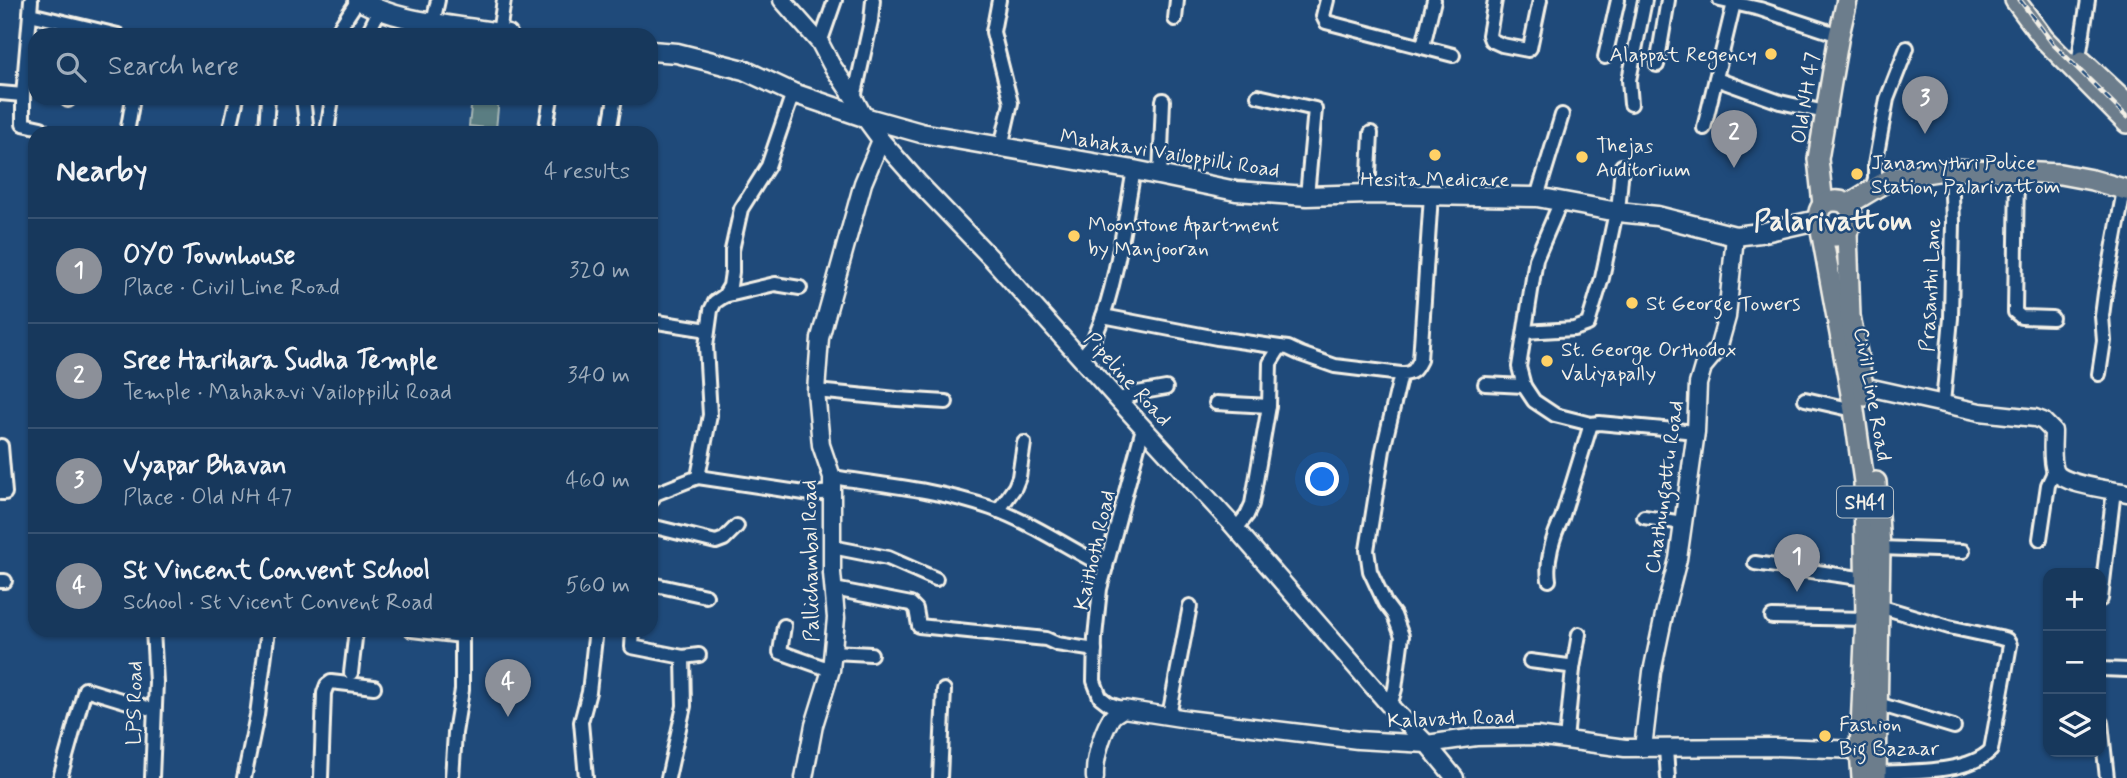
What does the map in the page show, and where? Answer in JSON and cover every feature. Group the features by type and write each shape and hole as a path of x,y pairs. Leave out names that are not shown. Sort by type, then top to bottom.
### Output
{"main road":[{"path":"358,0 379,11 409,20 465,28"},
{"name":"Old NH 47","path":"1820,218 1818,159 1847,0"},
{"path":"2015,0 2044,39 2127,123"},
{"path":"2029,0 2079,58 2126,101"},
{"name":"Mahakavi Vailoppilli Road","path":"658,52 677,53 734,67 769,80 793,93 921,133 1134,170 1236,191 1307,196 1368,194 1537,197 1617,212 1657,216 1735,236 1760,233 1820,218"},
{"path":"1847,205 1892,178 1951,169 2060,174 2125,190"},
{"path":"1831,201 1840,201 1852,212 1853,221 1847,232 1839,236 1829,236 1820,218 1831,201"},
{"name":"Civil Line Road","path":"1820,218 1864,482 1866,579 1872,612"},
{"name":"Civil Line Road","path":"1847,232 1850,316 1877,487 1880,548 1860,750 1871,776"},
{"name":"Civil Line Road","path":"1871,655 1878,704 1871,776"}],"street":[{"path":"29,28 31,0"},
{"path":"340,28 358,0"},
{"path":"433,23 438,0"},
{"path":"504,0 504,28"},
{"name":"Pipeline Road","path":"782,0 820,43 864,117 881,140 1236,528 1455,778"},
{"path":"820,43 835,0"},
{"path":"854,97 873,0"},
{"path":"999,0 993,32 1011,103 1001,147"},
{"path":"1175,19 1177,0"},
{"path":"1327,0 1323,16 1326,22 1453,55"},
{"path":"1423,46 1434,0"},
{"path":"1496,0 1489,35 1491,40 1528,50 1541,0"},
{"path":"1605,57 1618,0"},
{"path":"1632,104 1629,80 1645,0"},
{"path":"1657,65 1668,0"},
{"path":"1720,0 1760,9 1839,35"},
{"path":"2079,58 2088,0"},
{"path":"1704,128 1734,3"},
{"path":"370,28 379,11"},
{"path":"30,14 74,28"},
{"path":"28,37 23,124 32,126"},
{"path":"1871,191 1887,99 1907,48"},
{"path":"1716,79 1780,102 1825,112"},
{"path":"0,93 23,95"},
{"path":"724,296 730,286 732,250 741,209 768,166 793,93"},
{"path":"1258,96 1315,109 1307,196"},
{"path":"1160,176 1163,100"},
{"path":"128,126 132,105"},
{"path":"231,126 235,105"},
{"path":"266,126 268,105"},
{"path":"304,105 306,126"},
{"path":"328,126 331,105"},
{"path":"546,126 550,105"},
{"path":"609,126 614,105"},
{"path":"1537,197 1562,115"},
{"path":"1368,194 1371,133"},
{"name":"Pallichambal Road","path":"804,778 814,725 831,670 836,618 832,485 821,445 817,391 821,338 863,183 881,140"},
{"path":"1525,331 1574,329 1588,324 1617,212 1622,166"},
{"name":"Prasanthi Lane","path":"1943,403 1951,318 1951,169"},
{"path":"1080,359 1087,351 1103,316 1114,275 1134,170"},
{"path":"2017,171 2015,312 2021,317 2052,318"},
{"path":"2099,374 2104,341 2102,316 2105,293 2125,190"},
{"path":"1103,316 1217,338 1288,348 1335,366 1409,374 1415,370 1420,360 1432,195"},
{"path":"1561,201 1535,260 1519,367 1524,386 1534,401 1555,415 1591,424 1599,422 1696,432"},
{"name":"Chathungattu Road","path":"1643,748 1652,672 1678,559 1696,432 1699,384 1703,367 1718,349 1727,317 1735,236"},
{"path":"698,477 710,415 705,346 711,310 715,302 724,296 775,284 800,288"},
{"path":"658,322 708,330"},
{"path":"1236,528 1252,504 1269,406 1270,363 1280,347"},
{"path":"1390,706 1402,636 1370,571 1367,550 1378,476 1401,374"},
{"path":"1485,384 1524,386"},
{"path":"1863,386 1980,412 2043,421 2053,431 2057,475 2066,480 2120,491 2106,571"},
{"path":"1118,400 1137,393 1166,388"},
{"path":"817,391 946,402"},
{"path":"1805,400 1854,410"},
{"path":"1216,403 1269,406"},
{"path":"1549,580 1550,556 1557,529 1591,424"},
{"name":"Kaithoth Road","path":"1123,709 1109,705 1100,697 1094,681 1095,650 1100,589 1143,428"},
{"path":"998,511 1019,477 1024,443"},
{"path":"0,493 5,493 1,446"},
{"path":"2040,539 2048,485 2055,470"},
{"path":"658,493 698,477 811,494 832,485 928,491 1020,520 1106,567"},
{"path":"1644,517 1683,523"},
{"path":"658,528 716,542 724,540 737,526"},
{"path":"832,547 888,558 936,579"},
{"path":"1880,548 1963,551"},
{"path":"1755,563 1866,579"},
{"path":"658,586 706,596"},
{"path":"834,589 911,604 916,609 919,626 1045,639 1057,644 1095,650"},
{"path":"1169,716 1190,606"},
{"path":"1772,617 1872,612 2007,640 2010,645 1991,750 1983,758 1960,767 1871,776"},
{"path":"784,626 780,652 831,670"},
{"path":"1566,740 1579,634"},
{"name":"LPS Road","path":"152,778 156,682 153,637"},
{"path":"244,778 257,715 267,637"},
{"path":"351,673 355,637"},
{"path":"452,778 455,733 462,690 462,637"},
{"path":"633,637 632,648 683,657 699,655"},
{"path":"586,778 580,722 589,692 595,638"},
{"path":"833,652 871,654"},
{"path":"668,778 684,706 683,657"},
{"path":"1530,661 1573,669"},
{"path":"2106,669 2127,670"},
{"path":"321,778 327,685 331,682 374,687"},
{"path":"60,778 85,689 154,710"},
{"path":"940,778 944,690"},
{"path":"1878,704 1954,727"},
{"path":"1095,778 1102,740 1111,718 1123,709"},
{"name":"Kalavath Road","path":"1123,709 1358,740 1427,744 1476,737 1537,736 1625,748 1774,747 1860,750"},
{"path":"1666,749 1668,778"},
{"path":"2105,757 2107,778"}],"green space":[{"path":"471,105 498,105 496,126 469,126"}],"railway":[{"path":"2020,0 2053,44 2127,117"}],"place":[{"name":"Alappat Regency","path":"1771,54"},
{"name":"Vyapar Bhavan","path":"1925,134"},
{"name":"Hesita Medicare","path":"1435,155"},
{"name":"Thejas Auditorium","path":"1582,157"},
{"name":"Sree Harihara Sudha Temple","path":"1734,168"},
{"name":"Janamythri Police Station, Palarivattom","path":"1857,174"},
{"name":"Moonstone Apartment by Manjooran","path":"1074,236"},
{"name":"St George Towers","path":"1632,303"},
{"name":"St. George Orthodox Valiyapally","path":"1547,361"},
{"name":"OYO Townhouse","path":"1797,592"},
{"name":"St Vincent Convent School","path":"508,717"},
{"name":"Fashion Big Bazaar","path":"1825,736"}],"district":[{"name":"Palarivattom","path":"1833,220"}]}
